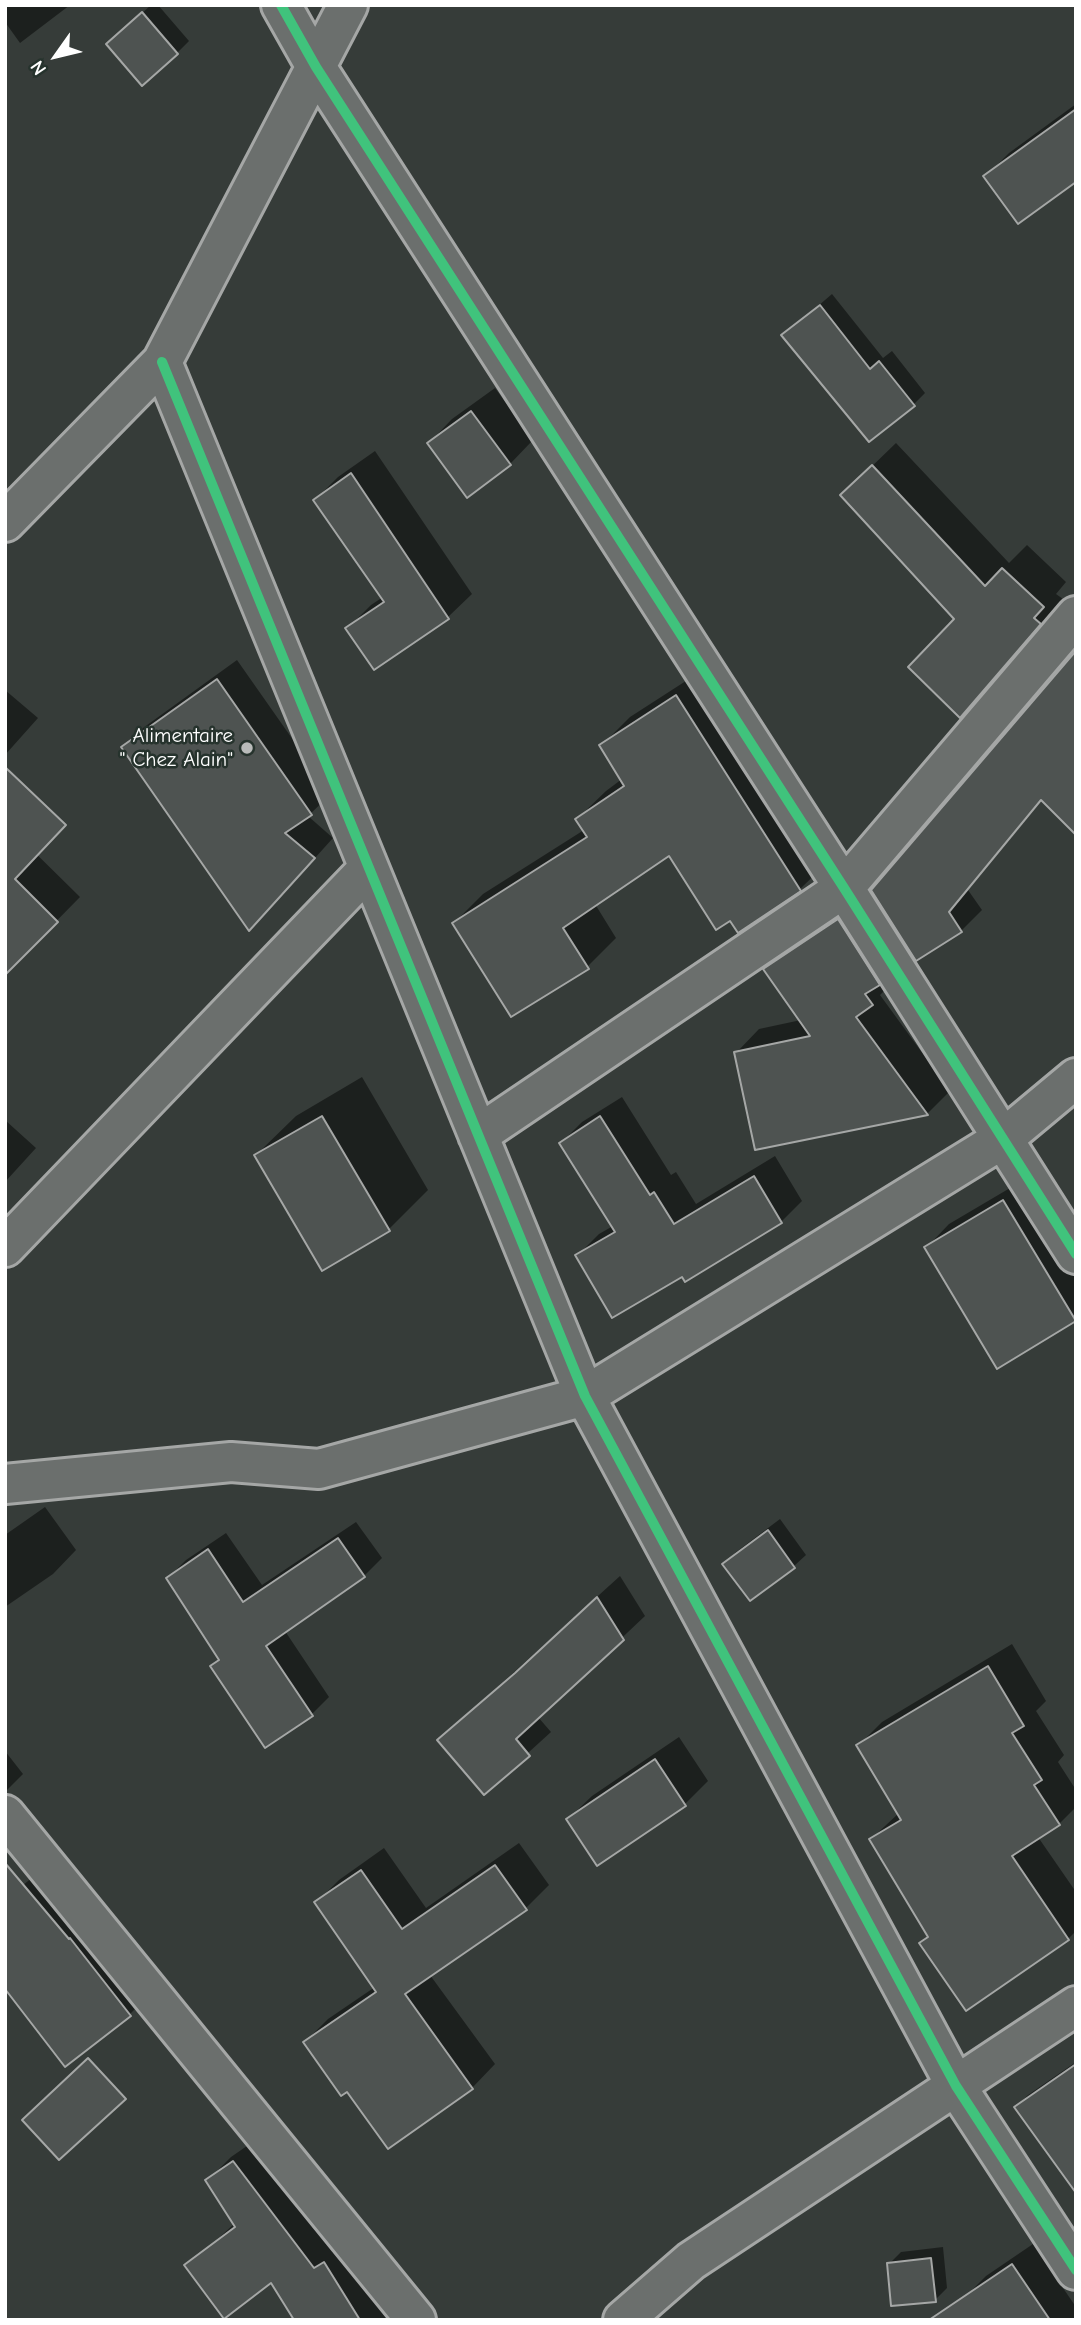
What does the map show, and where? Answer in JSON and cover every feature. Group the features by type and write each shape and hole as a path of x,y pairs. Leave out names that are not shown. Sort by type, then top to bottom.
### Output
{"street":[{"path":"281,5 316,67 1076,1254"},
{"path":"5,522 162,362 348,5"},
{"path":"162,362 585,1396 956,2086 1076,2270"},
{"path":"478,1135 844,888 1076,616"},
{"path":"5,1247 369,868"},
{"path":"5,1483 231,1462 319,1469 585,1396 1004,1138 1076,1078"},
{"path":"11,1834 416,2320"},
{"path":"623,2320 691,2261 1076,2006"}],"building":[{"path":"142,12 178,54 142,86 106,44"},
{"path":"1076,109 1076,182 1018,224 983,176"},
{"path":"820,305 870,369 879,361 915,406 869,442 781,335"},
{"path":"471,411 511,465 467,498 427,443"},
{"path":"872,465 985,586 1002,568 1044,607 1034,618 1041,624 960,718 908,667 954,619 840,495"},
{"path":"351,473 449,619 374,670 345,628 384,602 313,500"},
{"path":"1074,653 1076,835 1041,800 949,912 962,932 916,961 871,890"},
{"path":"217,679 312,815 285,833 315,858 249,931 121,747"},
{"path":"676,695 801,891 738,933 730,921 716,930 669,856 563,928 589,969 511,1017 452,923 587,837 575,819 624,786 599,745"},
{"path":"5,767 66,825 15,879 58,922 5,975"},
{"path":"838,919 880,985 865,994 873,1005 856,1017 928,1115 755,1150 734,1052 810,1036 763,969"},
{"path":"322,1116 390,1231 322,1271 254,1155"},
{"path":"600,1116 650,1195 654,1192 674,1224 754,1176 782,1223 685,1282 682,1277 612,1318 575,1255 615,1232 559,1143"},
{"path":"1003,1200 1076,1321 997,1369 924,1247"},
{"path":"768,1530 795,1568 750,1601 722,1564"},
{"path":"338,1538 365,1577 266,1646 313,1716 265,1748 210,1666 219,1660 166,1578 208,1549 243,1602"},
{"path":"597,1597 624,1640 516,1739 530,1756 484,1795 437,1740"},
{"path":"988,1666 1024,1726 1012,1733 1042,1780 1034,1785 1060,1825 1012,1856 1069,1940 966,2011 919,1943 928,1937 869,1839 901,1820 856,1745"},
{"path":"655,1759 686,1806 597,1866 566,1819"},
{"path":"5,1863 70,1938 131,2016 65,2067 5,1989"},
{"path":"495,1865 527,1910 405,1994 473,2089 388,2149 347,2092 341,2096 303,2042 376,1992 314,1902 361,1870 402,1929"},
{"path":"88,2058 126,2099 59,2160 22,2120"},
{"path":"1076,2064 1076,2193 1014,2107"},
{"path":"233,2161 314,2268 324,2262 360,2320 294,2320 271,2283 224,2319 184,2265 235,2227 205,2180"},
{"path":"931,2258 936,2302 891,2306 887,2263"},
{"path":"1012,2264 1050,2320 929,2320"}],"cycle path":[{"path":"281,5 316,67 1076,1254"},
{"path":"162,362 585,1396 956,2086 1076,2270"}],"place":[{"name":"Alimentaire \" Chez Alain\"","path":"247,748"}]}
